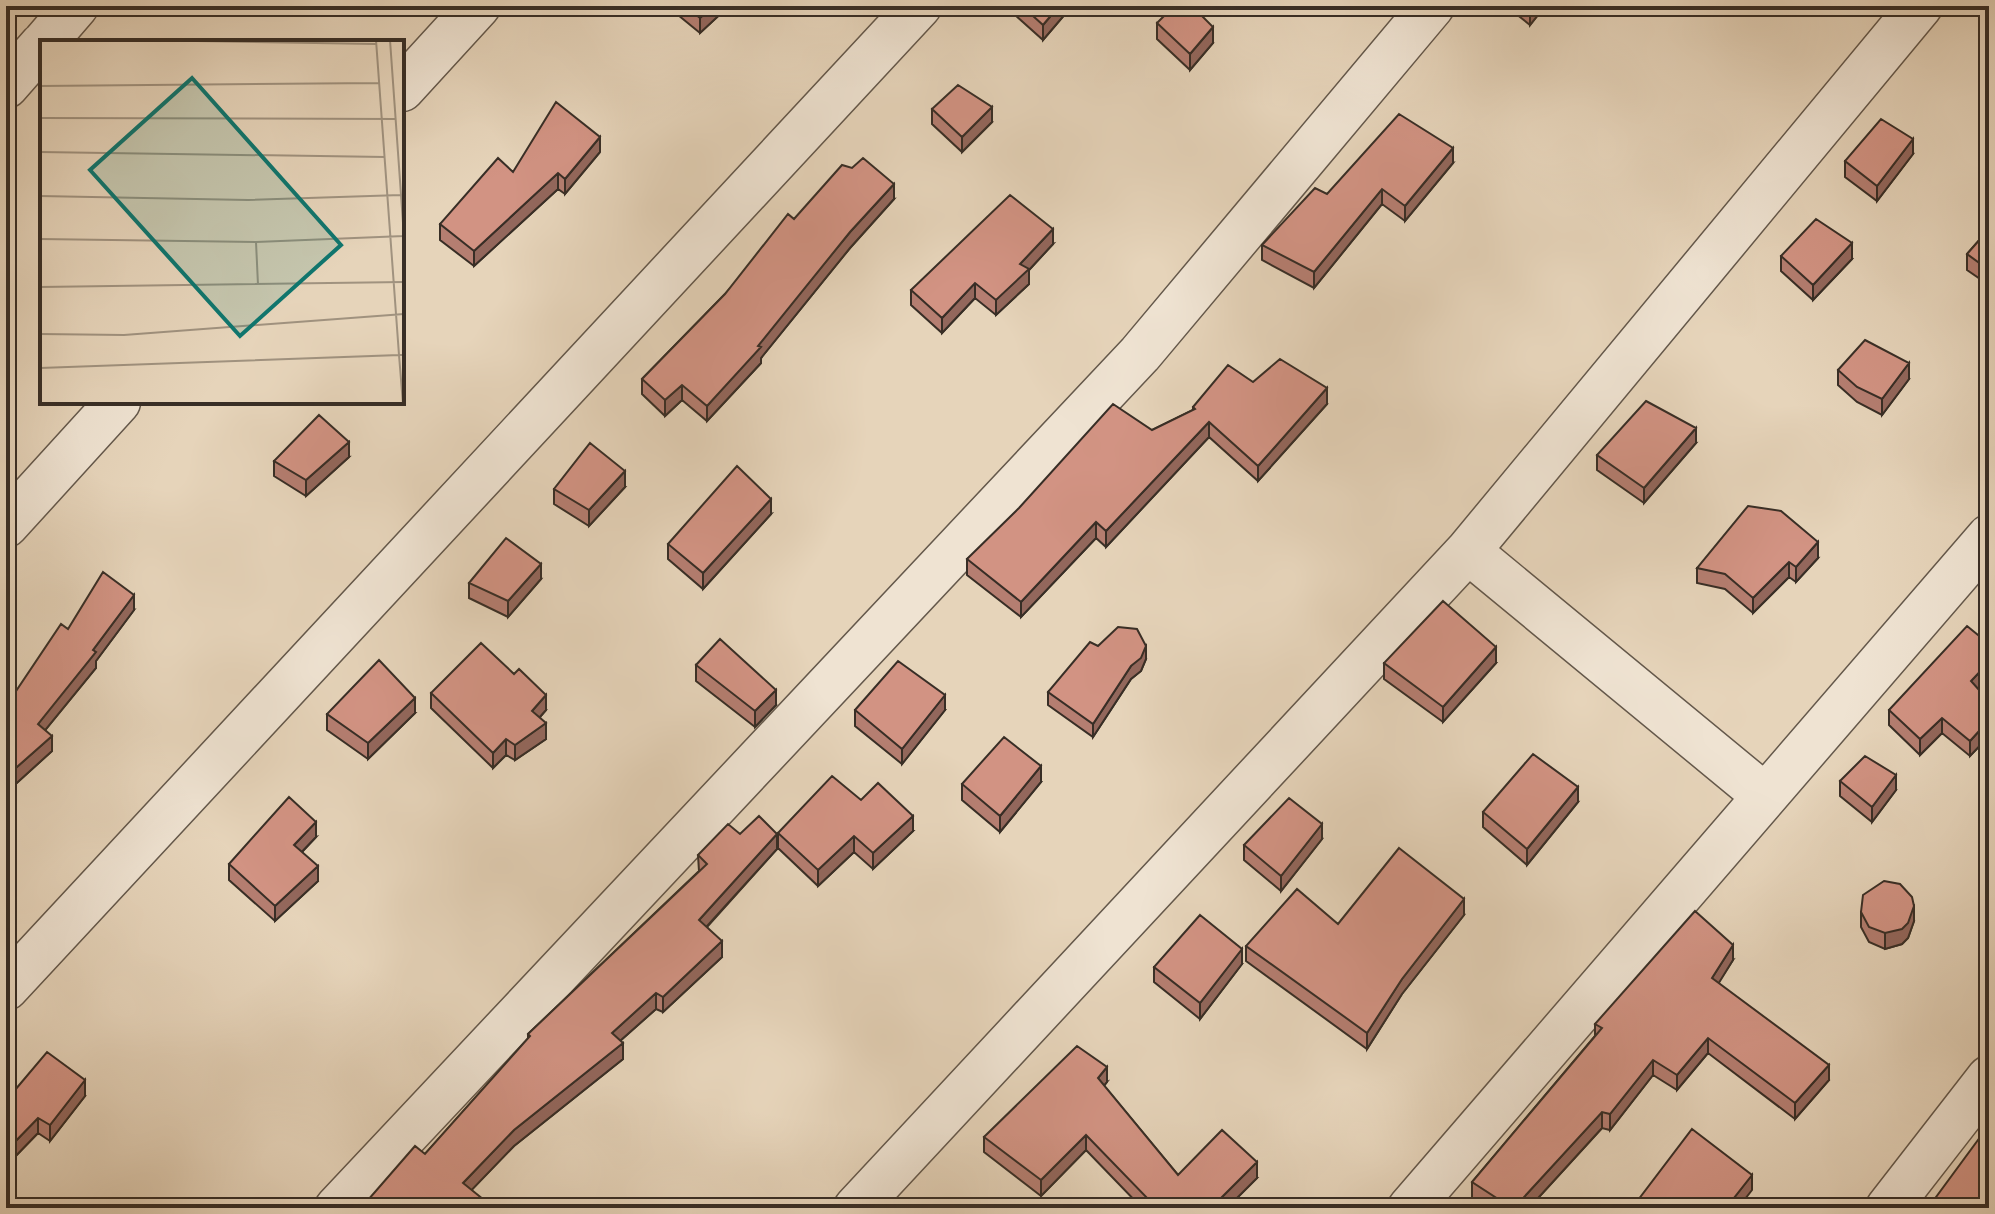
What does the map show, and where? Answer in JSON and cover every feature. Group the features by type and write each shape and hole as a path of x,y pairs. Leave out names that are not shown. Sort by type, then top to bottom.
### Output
{"street":[{"path":"46,40 76,6"},
{"path":"404,87 478,6"},
{"path":"6,988 919,6"},
{"path":"337,1208 1140,354 1432,6"},
{"path":"856,1208 1468,551 1920,6"},
{"path":"6,86 40,47"},
{"path":"6,525 116,404"},
{"path":"1410,1208 1989,537"},
{"path":"1468,551 1765,796"},
{"path":"1888,1208 1989,1078"}],"building":[{"path":"685,6 713,6 700,18"},
{"path":"1022,6 1059,6 1043,25"},
{"path":"1174,6 1192,6 1213,27 1190,54 1157,23"},
{"path":"958,85 992,107 962,137 932,109"},
{"path":"556,102 600,137 565,179 558,173 474,251 440,224 498,158 513,172"},
{"path":"1399,114 1453,148 1405,206 1382,189 1314,272 1262,245 1315,188 1327,194"},
{"path":"1881,119 1913,139 1877,186 1845,161"},
{"path":"863,158 894,184 850,232 758,346 761,347 707,406 682,385 665,400 642,379 725,294 788,214 794,219 842,165 852,168"},
{"path":"1010,195 1053,229 1020,264 1029,269 996,300 975,283 942,318 911,290"},
{"path":"1816,219 1852,243 1813,285 1781,256"},
{"path":"1989,229 1989,270 1967,254"},
{"path":"1865,340 1909,363 1882,399 1857,387 1838,370"},
{"path":"1280,359 1327,388 1258,466 1209,422 1106,531 1096,522 1021,602 967,559 1019,508 1113,404 1152,430 1195,409 1193,407 1228,365 1253,382"},
{"path":"1646,401 1696,428 1644,488 1597,455"},
{"path":"319,415 349,442 306,480 274,461"},
{"path":"590,443 625,471 589,510 554,489"},
{"path":"737,466 771,499 703,573 668,544"},
{"path":"1748,506 1781,511 1818,542 1796,567 1789,562 1753,598 1725,574 1697,568"},
{"path":"506,538 541,564 508,601 469,583"},
{"path":"103,572 134,595 93,650 96,652 38,724 52,736 9,774 6,771 6,697 10,700 61,624 68,629"},
{"path":"1443,601 1496,647 1443,707 1384,663"},
{"path":"1967,626 1989,644 1989,662 1971,681 1989,701 1989,720 1970,741 1942,718 1920,739 1889,710"},
{"path":"1118,627 1137,629 1146,646 1141,658 1131,666 1093,724 1048,692 1090,642 1098,646"},
{"path":"720,639 776,690 755,711 696,665"},
{"path":"481,643 514,674 519,669 546,695 532,711 546,723 515,745 506,739 493,753 431,693"},
{"path":"379,660 415,698 368,743 327,714"},
{"path":"898,661 945,695 902,749 855,710"},
{"path":"1004,737 1041,766 1000,816 962,784"},
{"path":"1533,754 1578,787 1527,849 1483,812"},
{"path":"1865,756 1896,775 1872,807 1840,781"},
{"path":"832,776 861,800 878,783 913,816 873,853 854,836 818,870 778,833"},
{"path":"289,797 316,822 294,845 318,866 275,906 229,864"},
{"path":"1289,798 1322,824 1281,876 1244,845"},
{"path":"759,816 777,834 699,920 722,941 663,997 656,993 612,1033 623,1043 514,1130 463,1183 489,1204 486,1208 361,1208 415,1146 425,1154 530,1036 528,1034 707,864 698,855 728,824 740,834"},
{"path":"1399,848 1464,899 1402,979 1367,1033 1246,946 1297,889 1338,924"},
{"path":"1884,881 1900,884 1912,897 1914,906 1908,923 1902,929 1885,933 1869,927 1861,912 1863,895"},
{"path":"1695,911 1733,945 1712,978 1829,1065 1795,1103 1708,1038 1677,1075 1653,1060 1610,1114 1602,1112 1514,1208 1472,1182 1602,1028 1595,1024"},
{"path":"1200,915 1242,949 1200,1003 1154,967"},
{"path":"1077,1046 1107,1067 1098,1078 1178,1175 1222,1130 1257,1162 1216,1203 1222,1208 1150,1208 1153,1204 1086,1135 1041,1180 984,1137"},
{"path":"47,1052 85,1080 50,1125 38,1118 6,1151 6,1083 15,1090"},
{"path":"1989,1125 1989,1208 1928,1208"},
{"path":"1692,1129 1752,1175 1726,1208 1632,1208"}]}
